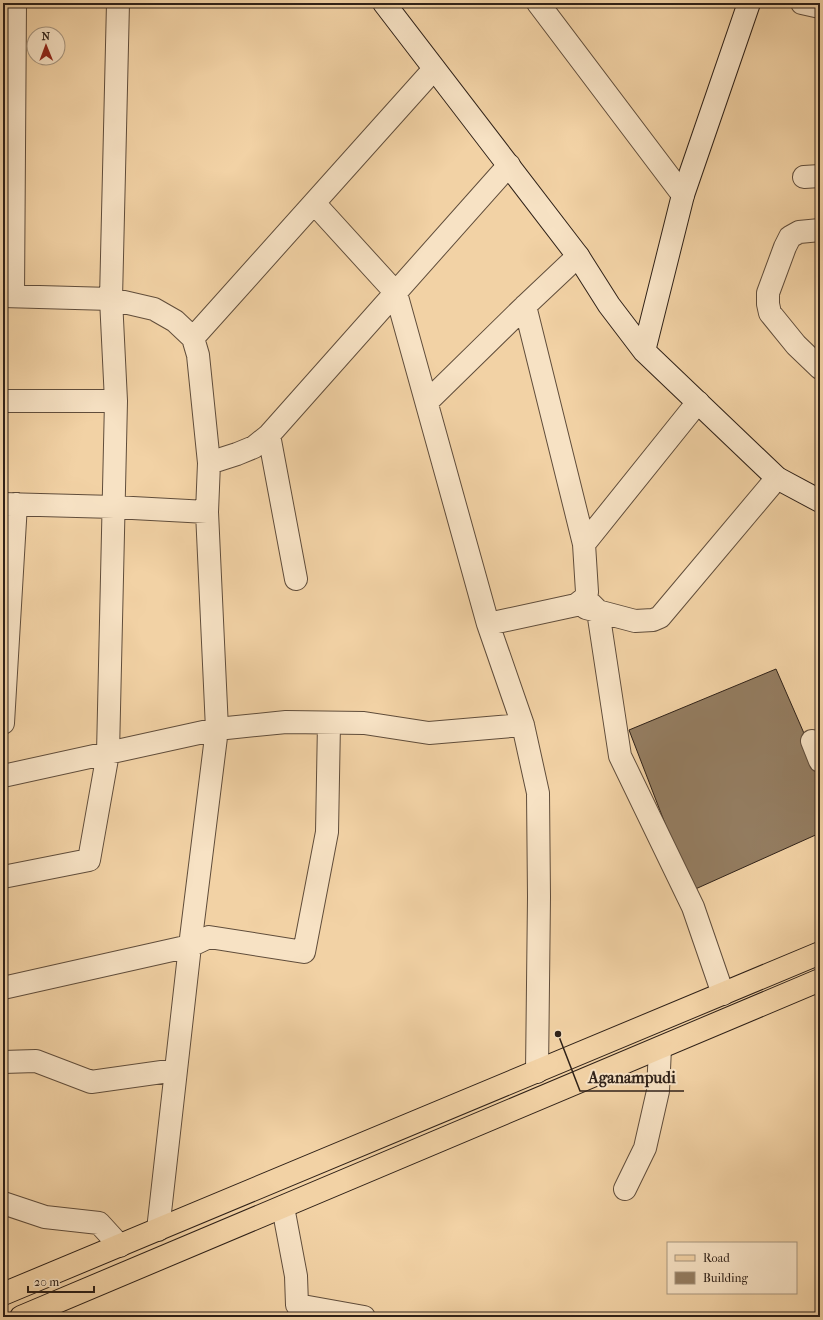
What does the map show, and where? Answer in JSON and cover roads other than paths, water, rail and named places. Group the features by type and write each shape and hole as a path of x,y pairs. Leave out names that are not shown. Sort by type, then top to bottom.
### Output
{"main road":[{"path":"3,1294 820,953"},
{"path":"22,1317 820,980"},
{"path":"440,1112 450,1136"}],"street":[{"path":"15,3 8,180 8,296 111,299 154,309 176,322 193,338 198,355 209,463 207,512 217,729 190,946 158,1230"},
{"path":"3,877 89,860 108,753 116,401 111,299 118,3"},
{"path":"384,3 509,164 578,256 609,305 644,352 777,478 820,501"},
{"path":"538,3 683,195"},
{"path":"644,352 683,195 749,3"},
{"path":"802,3 820,7"},
{"path":"193,338 434,69"},
{"path":"209,463 248,449 269,435 509,164"},
{"path":"314,203 396,293 488,624 523,725 538,793 539,897 537,1072"},
{"path":"820,230 799,232 790,237 768,293 770,313 796,345 820,368"},
{"path":"427,402 578,256"},
{"path":"525,306 584,544 587,584 586,604 620,756 693,907 723,994"},
{"path":"3,401 116,401"},
{"path":"584,544 698,402"},
{"path":"269,435 296,579"},
{"path":"488,624 586,604 635,621 653,620 660,617 777,478"},
{"path":"3,723 9,504 114,507 207,512"},
{"path":"3,776 217,729 286,722 364,723 428,733 523,725"},
{"path":"3,988 190,946 209,937 304,952 327,832 329,723"},
{"path":"625,1189 645,1148 658,1091 660,1048"},
{"path":"3,1062 36,1061 91,1082 176,1070"},
{"path":"3,1203 45,1217 99,1223 120,1246"},
{"path":"283,1207 296,1276 297,1305 364,1317"}],"place":[{"name":"Aganampudi","path":"558,1034"}]}
